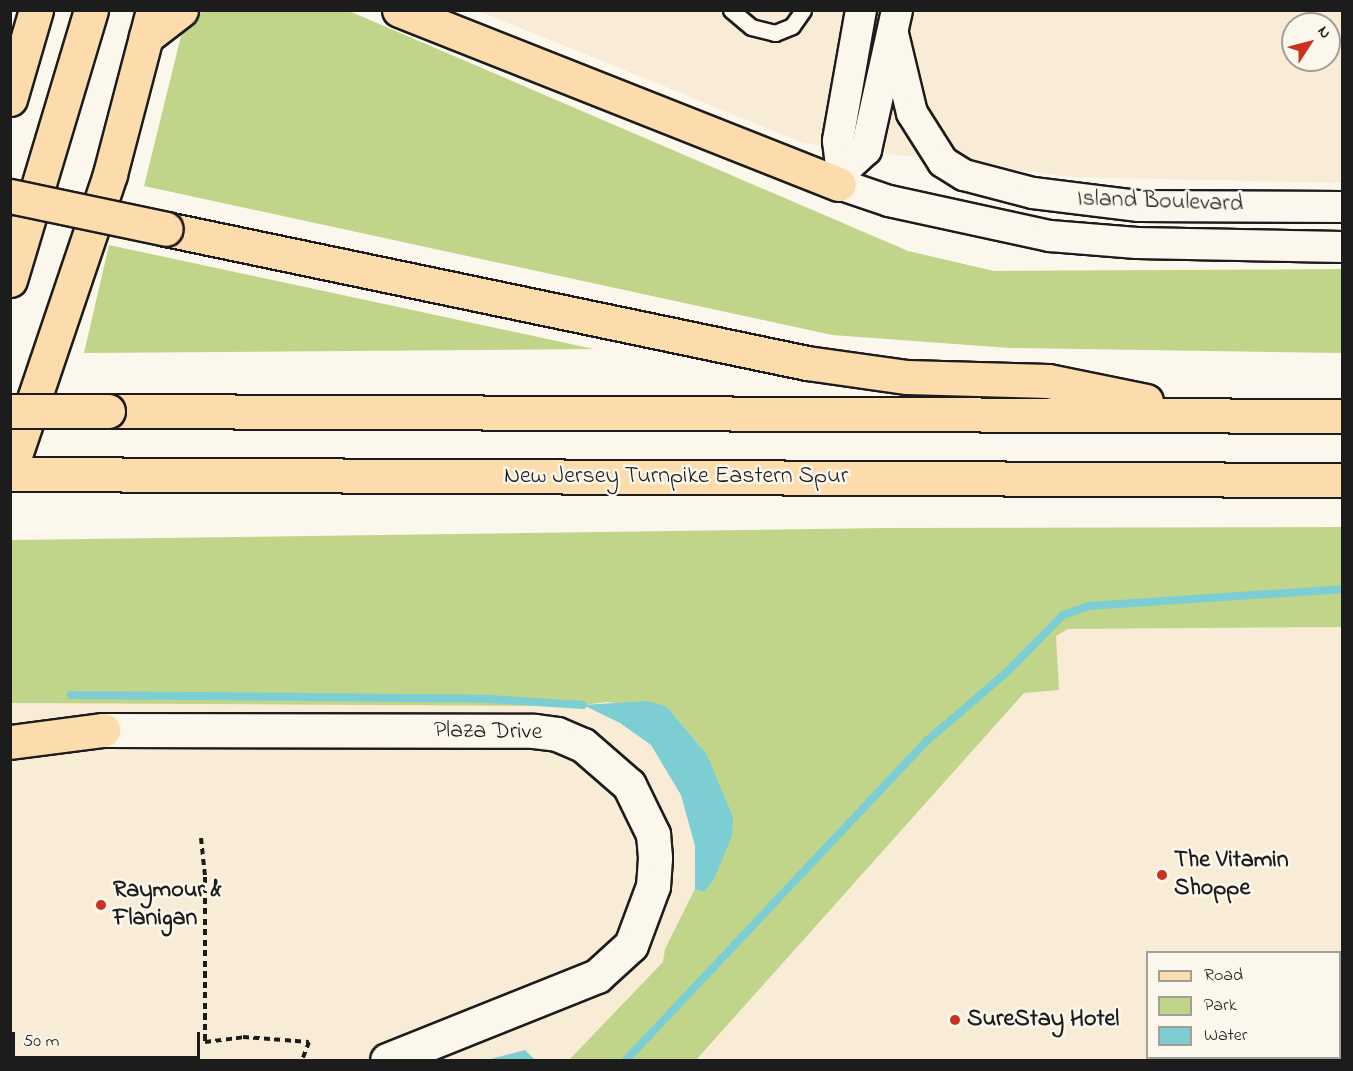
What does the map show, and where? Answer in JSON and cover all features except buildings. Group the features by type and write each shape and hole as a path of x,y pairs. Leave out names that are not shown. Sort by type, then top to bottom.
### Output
{"main road":[{"path":"10,99 36,10"},
{"path":"10,280 91,10"},
{"path":"10,472 110,174 149,24 181,10"},
{"path":"399,10 840,178"},
{"path":"10,196 807,363 907,377 1048,381 1215,415"},
{"path":"10,411 1342,416"},
{"name":"New Jersey Turnpike Eastern Spur","path":"10,472 1342,480"},
{"path":"10,490 84,474"},
{"path":"10,718 103,730"},
{"path":"10,742 103,730"}],"street":[{"path":"840,178 838,141 861,10"},
{"path":"840,178 866,150 895,22"},
{"name":"Island Boulevard","path":"895,22 903,84 924,138 943,162 964,175 1033,193 1139,206 1342,207"},
{"name":"Island Boulevard","path":"840,178 889,201 1050,236 1160,243 1342,247"},
{"name":"Plaza Drive","path":"103,730 534,731 558,734 583,745 629,785 653,834 655,858 645,911 624,952 597,976 559,994 387,1060"}],"lane":[{"path":"731,10 750,27 775,33 792,26 802,10"}],"path":[{"path":"201,838 205,877 205,1042 243,1037 309,1042 302,1060"}],"shaded area":[{"path":"479,11 1342,11 1342,183 1071,177 803,143"},
{"path":"11,612 1068,629 1342,627 1342,1060 11,1060"}],"green space":[{"path":"203,11 349,11 908,251 994,271 1342,269 1342,353 1010,348 832,335 144,186 181,36"},
{"path":"109,245 594,349 84,353"},
{"path":"1342,527 1342,627 1068,629 1056,636 1059,690 1024,693 696,1060 569,1060 663,962 665,949 695,889 704,892 706,753 667,707 606,702 576,706 11,703 11,540 885,528"}],"water":[{"path":"648,701 667,707 706,753 733,817 732,836 714,879 704,892 695,889 695,846 681,795 651,745 620,723 583,705"},
{"path":"525,1050 535,1060 487,1060 498,1057"}],"waterway":[{"path":"626,1060 929,739 1006,673 1063,615 1089,606 1342,589"},
{"path":"71,695 489,699 583,705"}],"place":[{"name":"The Vitamin Shoppe","path":"1162,875"},
{"name":"Raymour & Flanigan","path":"101,905"},
{"name":"SureStay Hotel","path":"955,1020"}]}
